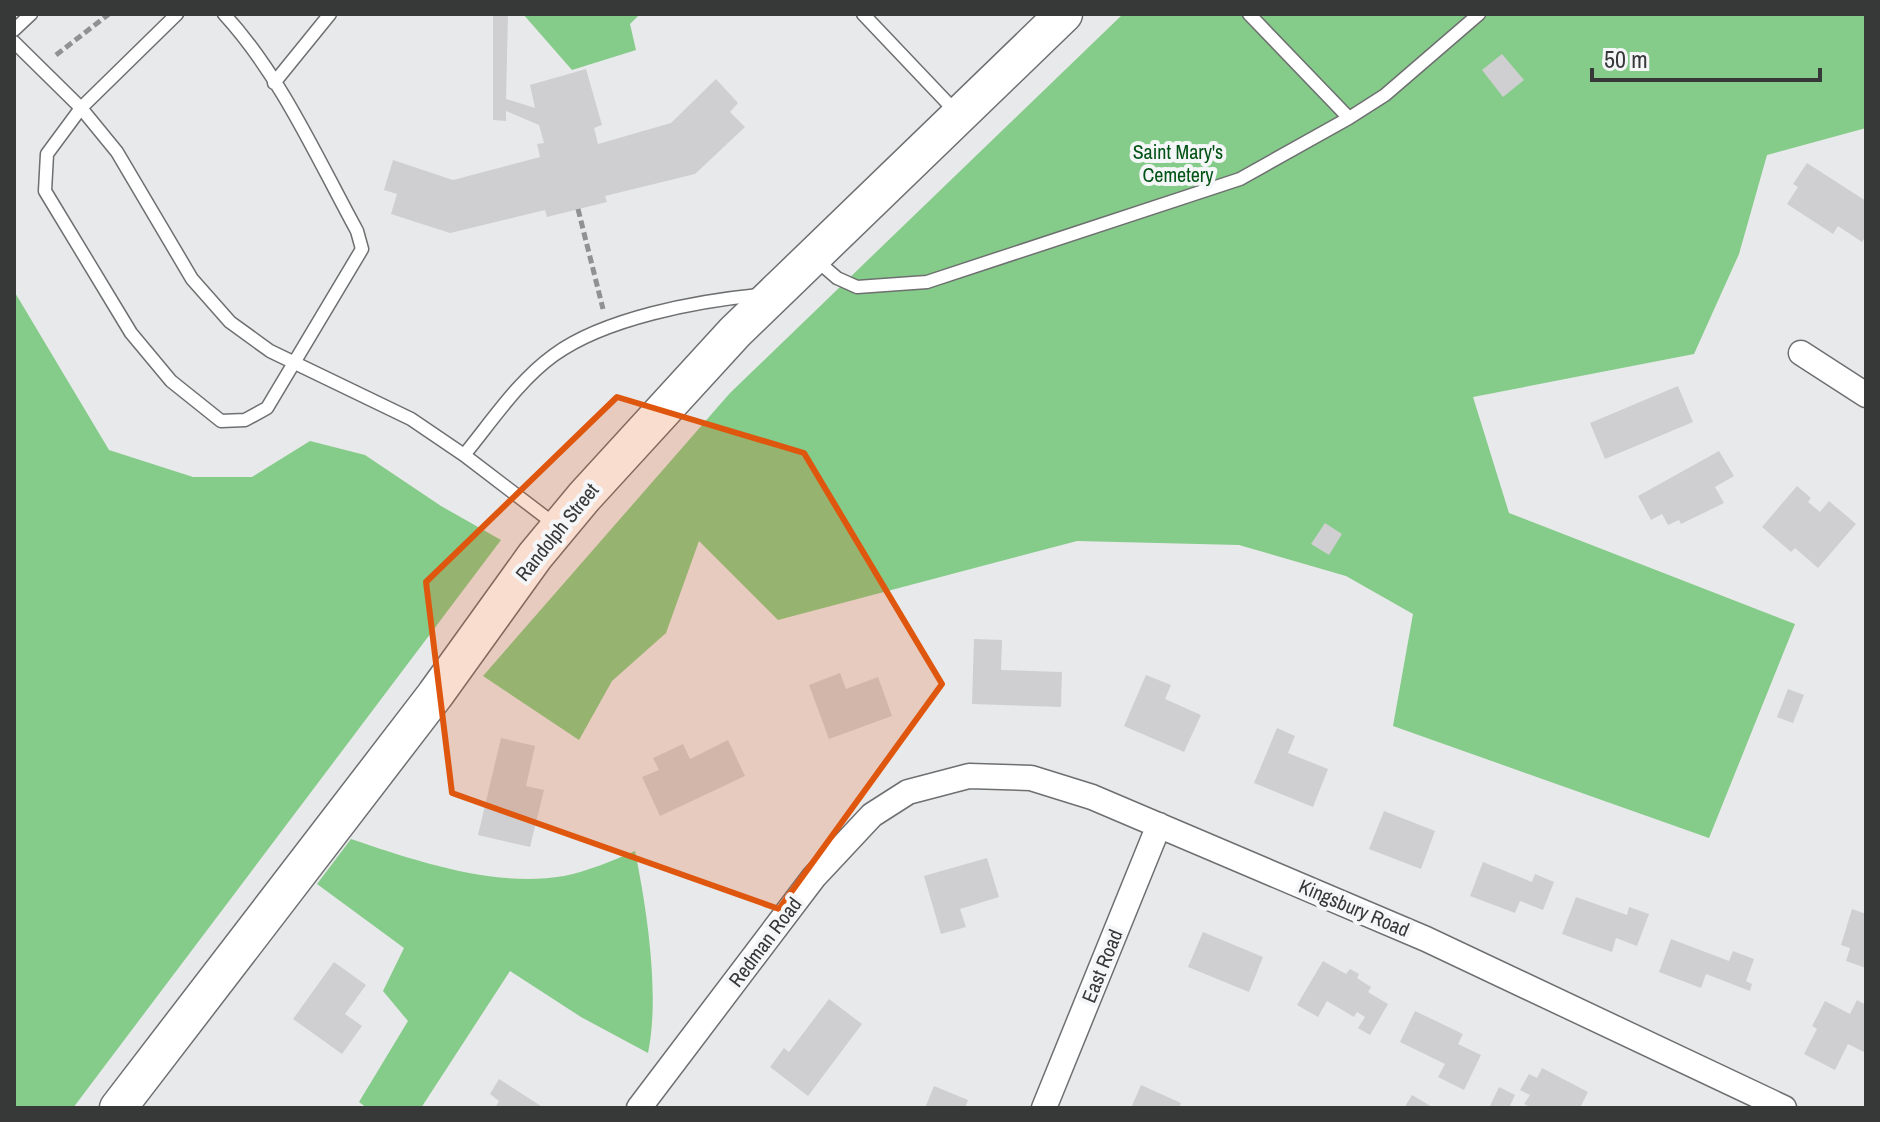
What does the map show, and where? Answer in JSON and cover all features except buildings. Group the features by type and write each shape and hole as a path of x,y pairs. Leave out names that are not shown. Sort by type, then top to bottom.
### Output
{"main road":[{"name":"Randolph Street","path":"118,1108 435,695 558,527 697,373 1051,22"}],"street":[{"path":"1801,353 1866,395"},
{"name":"Kingsbury Road","path":"908,792 969,776 1031,778 1159,825 1426,939 1784,1108"},
{"name":"Redman Road","path":"639,1108 822,868 872,815 908,792"},
{"name":"East Road","path":"1044,1108 1159,825"}],"lane":[{"path":"14,30 31,14"},
{"path":"177,14 81,108 47,154 45,191 131,333 171,381 221,421 245,420 267,408 296,365 362,249 357,231 274,83 224,14"},
{"path":"274,83 330,14"},
{"path":"863,14 960,115"},
{"path":"1249,14 1349,118"},
{"path":"813,257 837,278 857,287 927,282 1240,179 1385,95 1479,14"},
{"path":"14,42 81,108 117,152 205,296 248,336 296,365 411,419 558,527"},
{"path":"464,455 536,370 554,354 607,328 736,297 775,294"}],"path":[{"path":"52,58 109,14"},
{"path":"578,209 607,328"}],"highlighted area":[{"path":"617,397 804,453 942,684 779,909 452,793 426,582"}],"green space":[{"path":"523,14 640,14 630,24 636,50 572,70"},
{"name":"Saint Mary's Cemetery","path":"1123,14 1866,14 1866,128 1767,155 1739,254 1694,354 1473,397 1509,513 1795,624 1709,838 1393,726 1413,614 1346,576 1239,545 1077,541 778,620 699,541 666,633 612,681 579,740 483,676 730,393"},
{"path":"14,291 109,450 193,477 252,477 310,441 365,455 441,506 501,540 73,1108 14,1108"},
{"path":"351,839 429,864 511,878 564,876 635,851 648,926 652,979 653,1005 648,1053 581,1017 510,971 421,1108 367,1108 359,1102 408,1021 383,991 404,948 317,884"}]}
